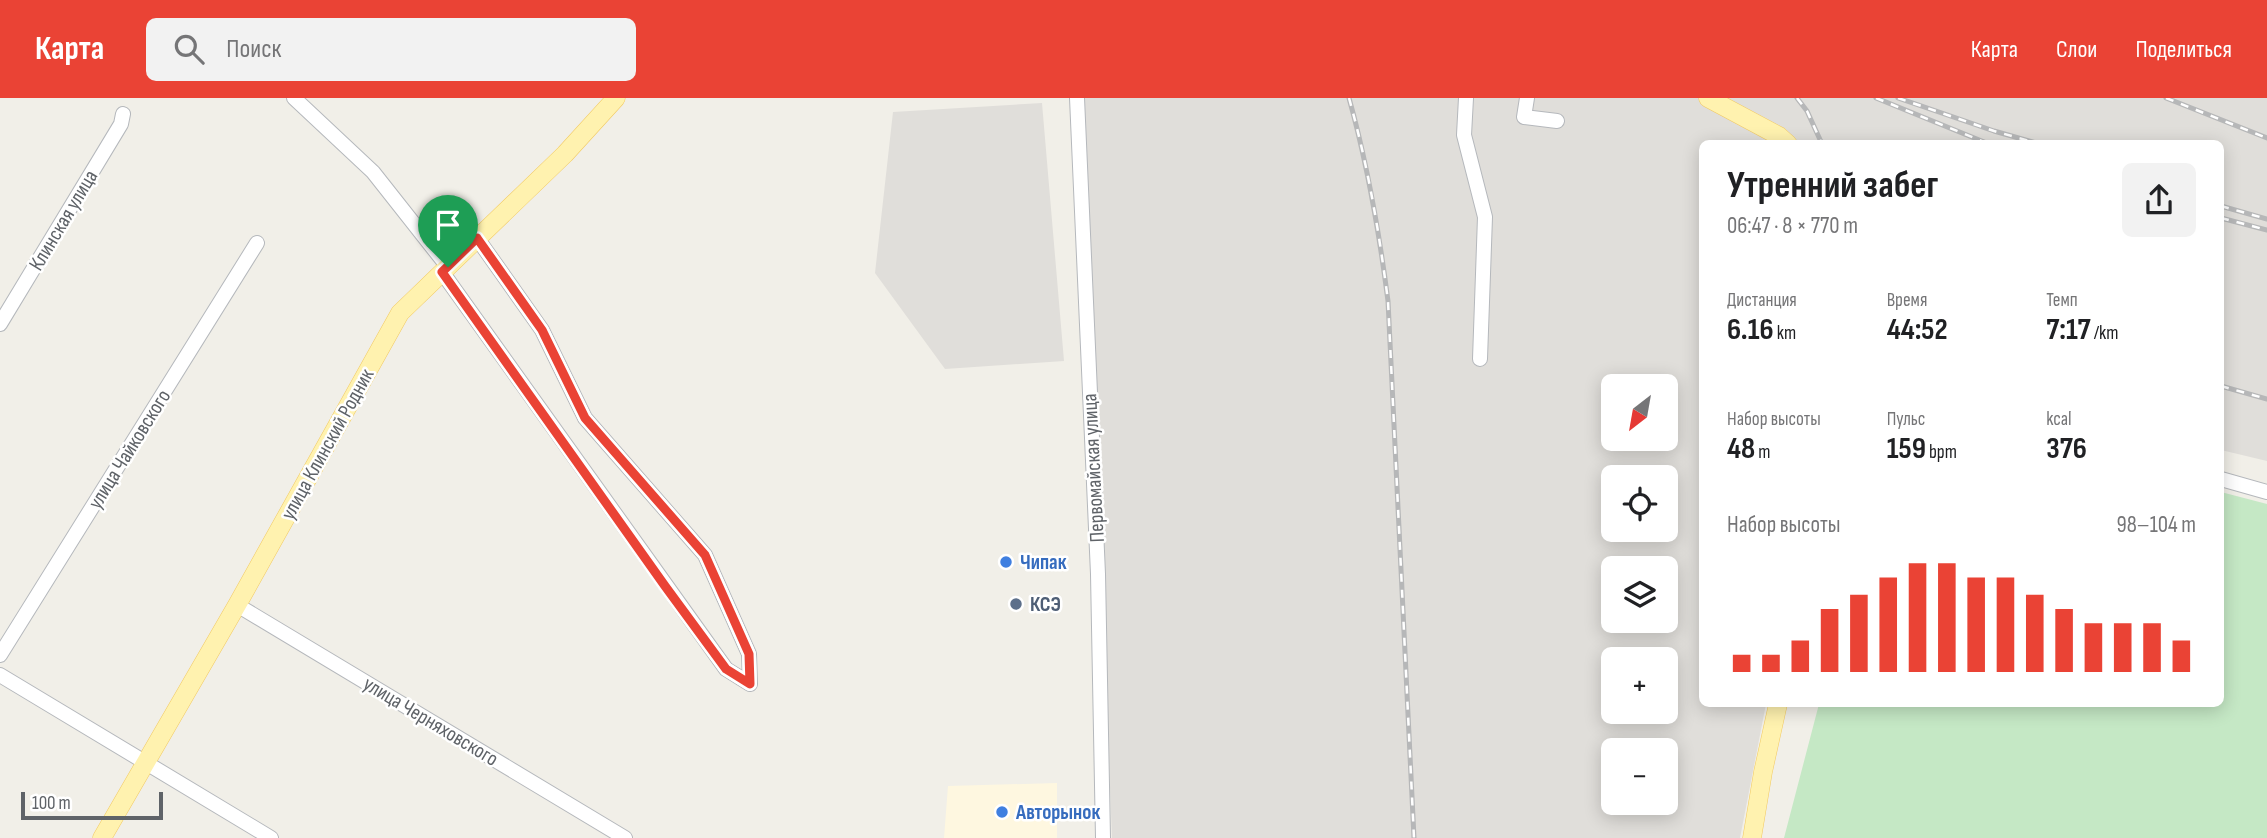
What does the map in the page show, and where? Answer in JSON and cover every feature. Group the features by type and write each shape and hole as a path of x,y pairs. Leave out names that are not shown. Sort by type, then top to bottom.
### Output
{"main road":[{"name":"улица Клинский Родник","path":"102,838 237,605 400,313 565,154 616,98"},
{"path":"1708,98 1784,140"},
{"path":"1752,838 1777,707"}],"street":[{"path":"294,98 373,173 445,270 726,669 750,684 749,654 705,555 585,418 542,330 477,238"},
{"name":"Первомайская улица","path":"1077,98 1098,574 1103,838"},
{"path":"1466,98 1464,135 1486,217 1480,359"},
{"path":"1527,98 1524,117 1557,121"},
{"name":"Клинская улица","path":"0,324 121,124 123,114"},
{"name":"улица Чайковского","path":"0,655 257,243"},
{"path":"2224,480 2267,492"},
{"name":"улица Черняховского","path":"237,605 625,838"},
{"path":"0,675 271,838"}],"shaded area":[{"path":"1083,98 2267,98 2267,461 2224,451 2224,140 1699,140 1699,707 1765,707 1740,838 1112,838"},
{"path":"1042,103 1064,361 945,369 875,273 893,112"},
{"name":"Авторынок","path":"1057,783 1057,838 944,838 948,786"}],"green space":[{"path":"2224,493 2267,504 2267,838 1784,838 1818,707 2224,707"}],"railway":[{"path":"1349,98 1372,199 1388,301 1414,838"},
{"path":"1797,98 1807,111 1820,140"},
{"path":"1876,98 1979,140"},
{"path":"1898,98 2026,140"},
{"path":"2166,98 2267,138"},
{"path":"2224,207 2267,219"},
{"path":"2224,219 2267,230"},
{"path":"2224,387 2267,399"}],"place":[{"name":"Чипак","path":"1006,562"},
{"name":"КСЭ","path":"1016,604"},
{"name":"Авторынок","path":"1002,812"}],"route":[{"path":"477,238 542,330 585,418 705,555 749,654 750,684 726,669 665,586 505,357 442,272 448,267 477,238"}]}
